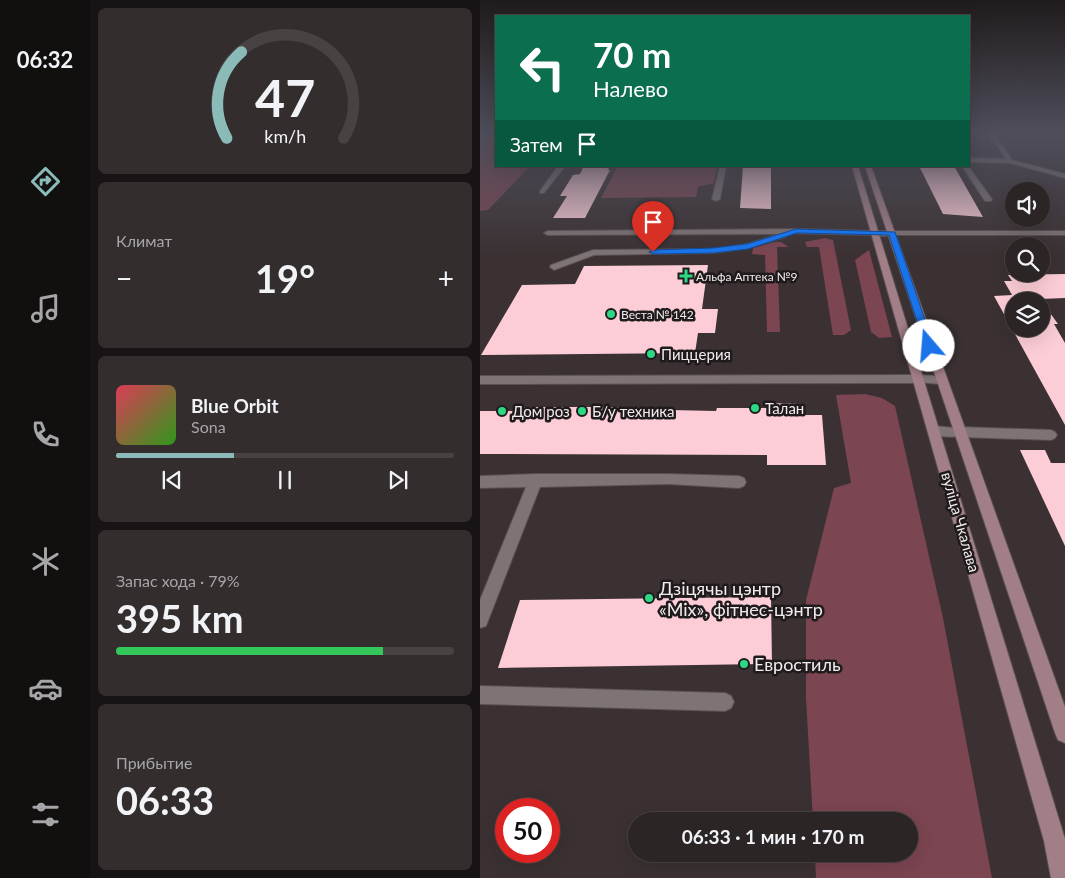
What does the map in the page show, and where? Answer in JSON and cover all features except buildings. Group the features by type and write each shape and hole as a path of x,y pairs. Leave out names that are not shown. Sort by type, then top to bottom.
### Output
{"main road":[{"name":"вуліца Чкалава","path":"857,174 1055,841 1062,878"},
{"name":"вуліца Чкалава","path":"871,174 1065,733"}],"street":[{"path":"542,192 556,174"},
{"path":"716,199 721,174"},
{"path":"971,174 988,198"},
{"path":"554,267 593,253 713,251 748,246 796,231"},
{"path":"548,233 796,231 1065,234"},
{"path":"480,380 941,380"},
{"path":"934,431 1051,435"},
{"path":"480,482 668,479 739,482"},
{"path":"480,620 536,480"},
{"path":"480,695 725,702"}],"shaded area":[{"path":"480,174 522,174 488,210 480,211"},
{"path":"614,174 716,174 714,183 698,187 696,197 601,198"},
{"path":"825,238 833,240 851,330 844,335 833,335 819,247 807,247 805,242"},
{"path":"781,242 789,247 777,247 780,332 767,332 765,255 752,254 753,248"},
{"path":"869,250 892,337 879,338 871,332 855,260"},
{"path":"865,394 882,398 895,406 943,618 992,878 816,878 815,862 918,862 918,812 812,812 806,698 806,600 834,488 851,483 836,395"}],"place":[{"name":"Альфа Аптека №9","path":"686,276"},
{"name":"Веста № 142","path":"611,314"},
{"name":"Пиццерия","path":"651,354"},
{"name":"Талан","path":"755,408"},
{"name":"Дом роз","path":"502,411"},
{"name":"Б/у техника","path":"582,411"},
{"name":"Дзіцячы цэнтр «Mix», фітнес-цэнтр","path":"649,598"},
{"name":"Евростиль","path":"744,664"}],"route":[{"path":"653,252 713,251 748,246 796,231 892,233 929,346"}]}
